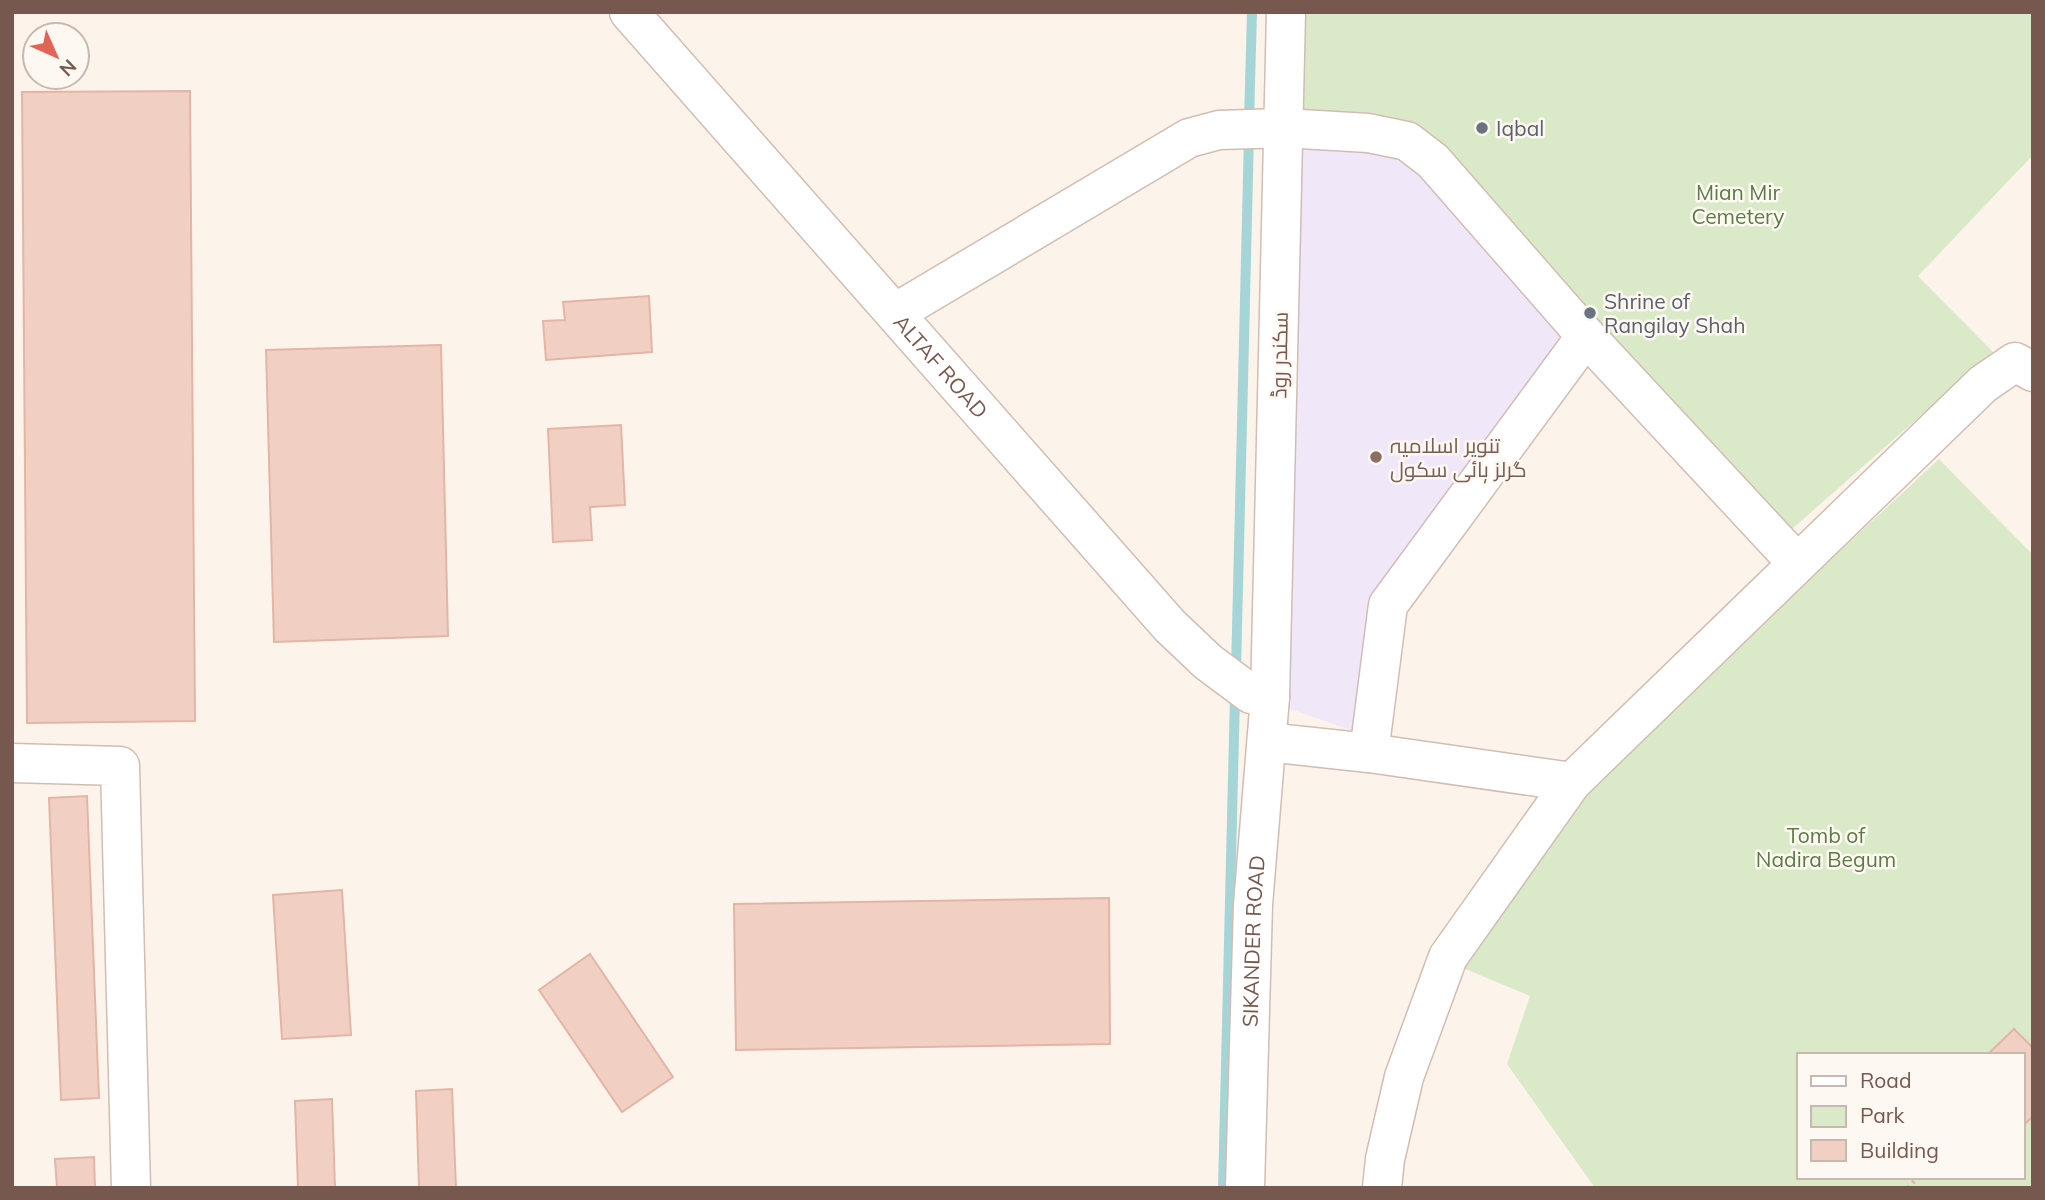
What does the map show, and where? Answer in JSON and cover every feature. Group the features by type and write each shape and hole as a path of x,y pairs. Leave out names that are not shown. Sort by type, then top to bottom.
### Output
{"street":[{"name":"ALTAF ROAD","path":"629,12 1170,626 1208,662 1261,696"},
{"name":"سکندر روڈ","path":"1261,696 1284,128 1286,12"},
{"path":"895,313 1189,138 1219,130 1284,128 1368,133 1407,141 1433,161 1586,336 1797,563"},
{"path":"1369,753 1388,606 1586,336"},
{"path":"1382,1188 1385,1159 1404,1077 1448,957 1572,782 1983,384 2015,362 2033,372"},
{"name":"SIKANDER ROAD","path":"1245,1188 1253,905 1267,742 1261,696"},
{"path":"1267,742 1369,753 1572,782"},
{"path":"12,763 120,766 131,1188"}],"shaded area":[{"name":"تنویر اسلامیہ گرلز ہائی سکول","path":"1277,114 1413,134 1581,322 1381,591 1370,737 1268,701"}],"green space":[{"name":"Mian Mir Cemetery","path":"1281,12 2033,12 2033,155 1918,276 1993,352 1783,537 1413,135 1277,114"},
{"name":"Tomb of Nadira Begum","path":"1939,459 2033,555 2033,1188 1595,1188 1507,1064 1530,996 1458,966 1583,789"}],"building":[{"path":"190,91 195,721 27,723 22,92"},
{"path":"649,296 652,352 546,360 543,321 565,320 563,302"},
{"path":"441,345 448,636 274,642 266,350"},
{"path":"621,425 625,505 590,507 592,540 553,542 548,429"},
{"path":"87,796 99,1098 61,1100 49,798"},
{"path":"342,890 351,1035 282,1039 273,895"},
{"path":"1109,898 1110,1044 736,1050 734,904"},
{"path":"590,954 673,1077 622,1112 539,990"},
{"path":"2014,1029 2033,1048 2033,1116 2024,1125 2024,1053 1989,1053"},
{"path":"452,1089 456,1188 419,1188 416,1091"},
{"path":"332,1099 335,1188 298,1188 295,1101"},
{"path":"94,1157 95,1188 57,1188 55,1159"}],"waterway":[{"path":"1249,120 1252,12"},
{"path":"1236,670 1249,135"},
{"path":"1223,1188 1235,695"}],"place":[{"name":"Iqbal","path":"1482,128"},
{"name":"Shrine of Rangilay Shah","path":"1590,313"},
{"name":"تنویر اسلامیہ گرلز ہائی سکول","path":"1376,457"}]}
